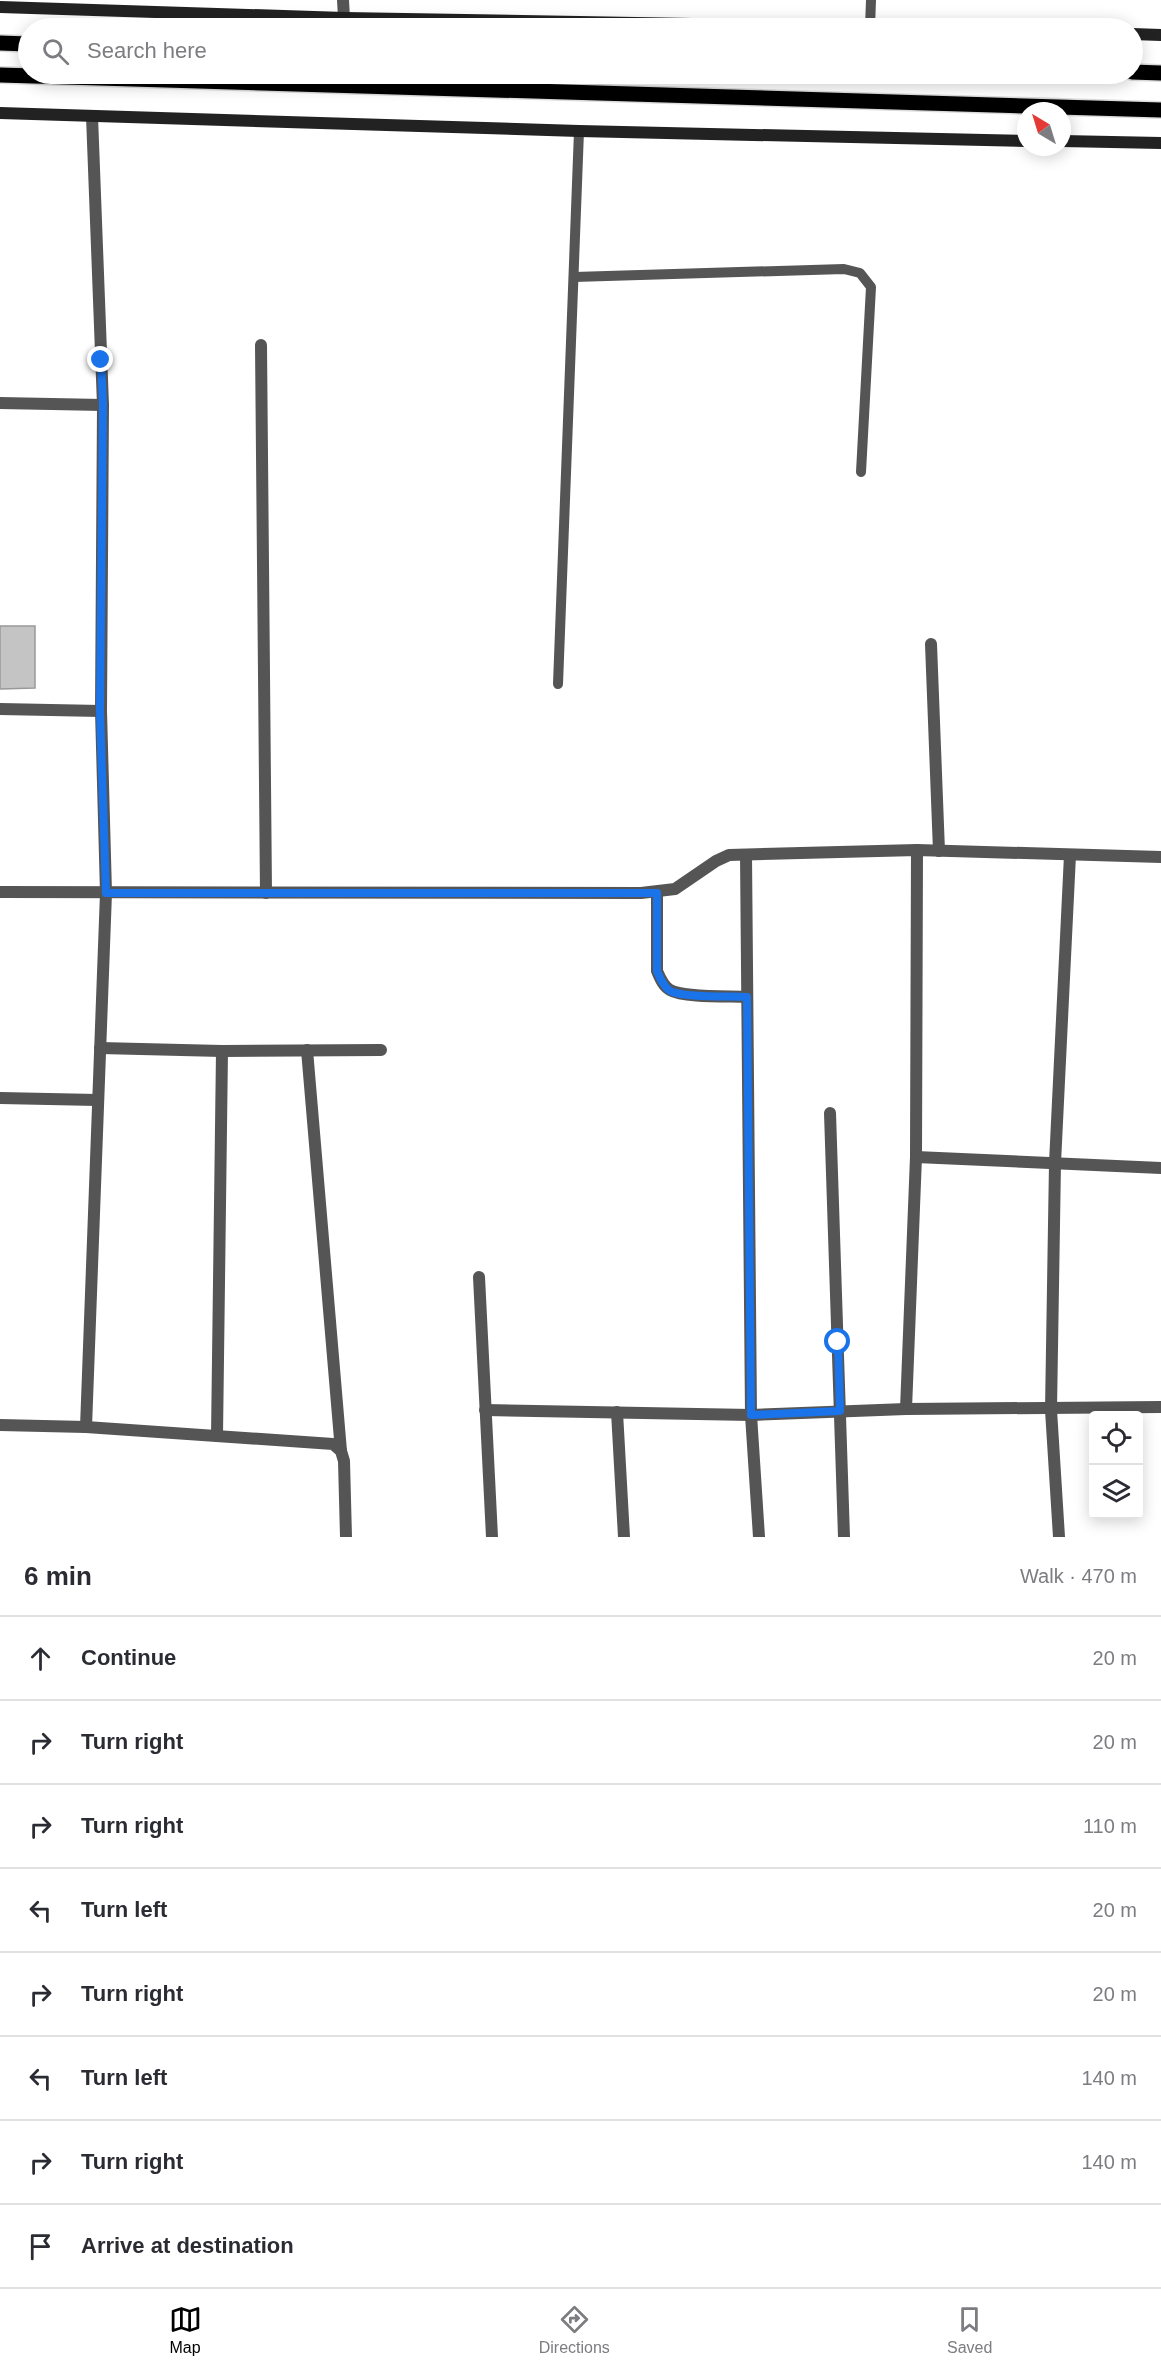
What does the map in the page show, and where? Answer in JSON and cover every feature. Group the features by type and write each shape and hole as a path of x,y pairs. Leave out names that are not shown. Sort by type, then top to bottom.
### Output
{"main road":[{"path":"0,7 344,18"},
{"path":"1143,34 1161,35"},
{"path":"0,43 18,44"},
{"path":"1143,72 1161,73"},
{"path":"0,75 18,76"},
{"path":"299,84 1161,110"},
{"path":"0,113 579,131 1017,141"},
{"path":"1071,141 1161,143"}],"street":[{"path":"343,0 344,18"},
{"path":"86,1427 106,893 100,711 103,405 93,116"},
{"path":"261,345 266,893"},
{"path":"0,403 103,405"},
{"path":"931,644 939,850"},
{"path":"0,709 100,711"},
{"path":"906,1409 916,1157 917,850"},
{"path":"0,892 657,893 675,889 716,861 729,855 939,850 1161,856"},
{"path":"746,855 751,1415 759,1537"},
{"path":"1059,1537 1051,1410 1055,1163 1070,855"},
{"path":"657,893 657,971 668,990 679,994 747,997"},
{"path":"100,1048 222,1051 381,1050"},
{"path":"307,1050 341,1450 344,1461 346,1537"},
{"path":"217,1436 222,1051"},
{"path":"0,1098 97,1100"},
{"path":"831,1113 844,1537"},
{"path":"916,1157 1161,1168"},
{"path":"479,1277 492,1537"},
{"path":"485,1410 751,1415 906,1409 1051,1410 1161,1407"},
{"path":"617,1412 624,1537"},
{"path":"0,1425 86,1427 325,1443 333,1444 341,1450"}],"lane":[{"path":"870,18 871,0"},
{"path":"558,684 579,131"},
{"path":"574,277 844,269 860,273 871,287 861,472"}],"building":[{"path":"0,626 35,626 35,688 0,689"}],"route":[{"path":"101,360 103,405 100,711 106,893 657,893 657,971 668,990 679,994 747,997 751,1415 840,1411 838,1342"}]}
